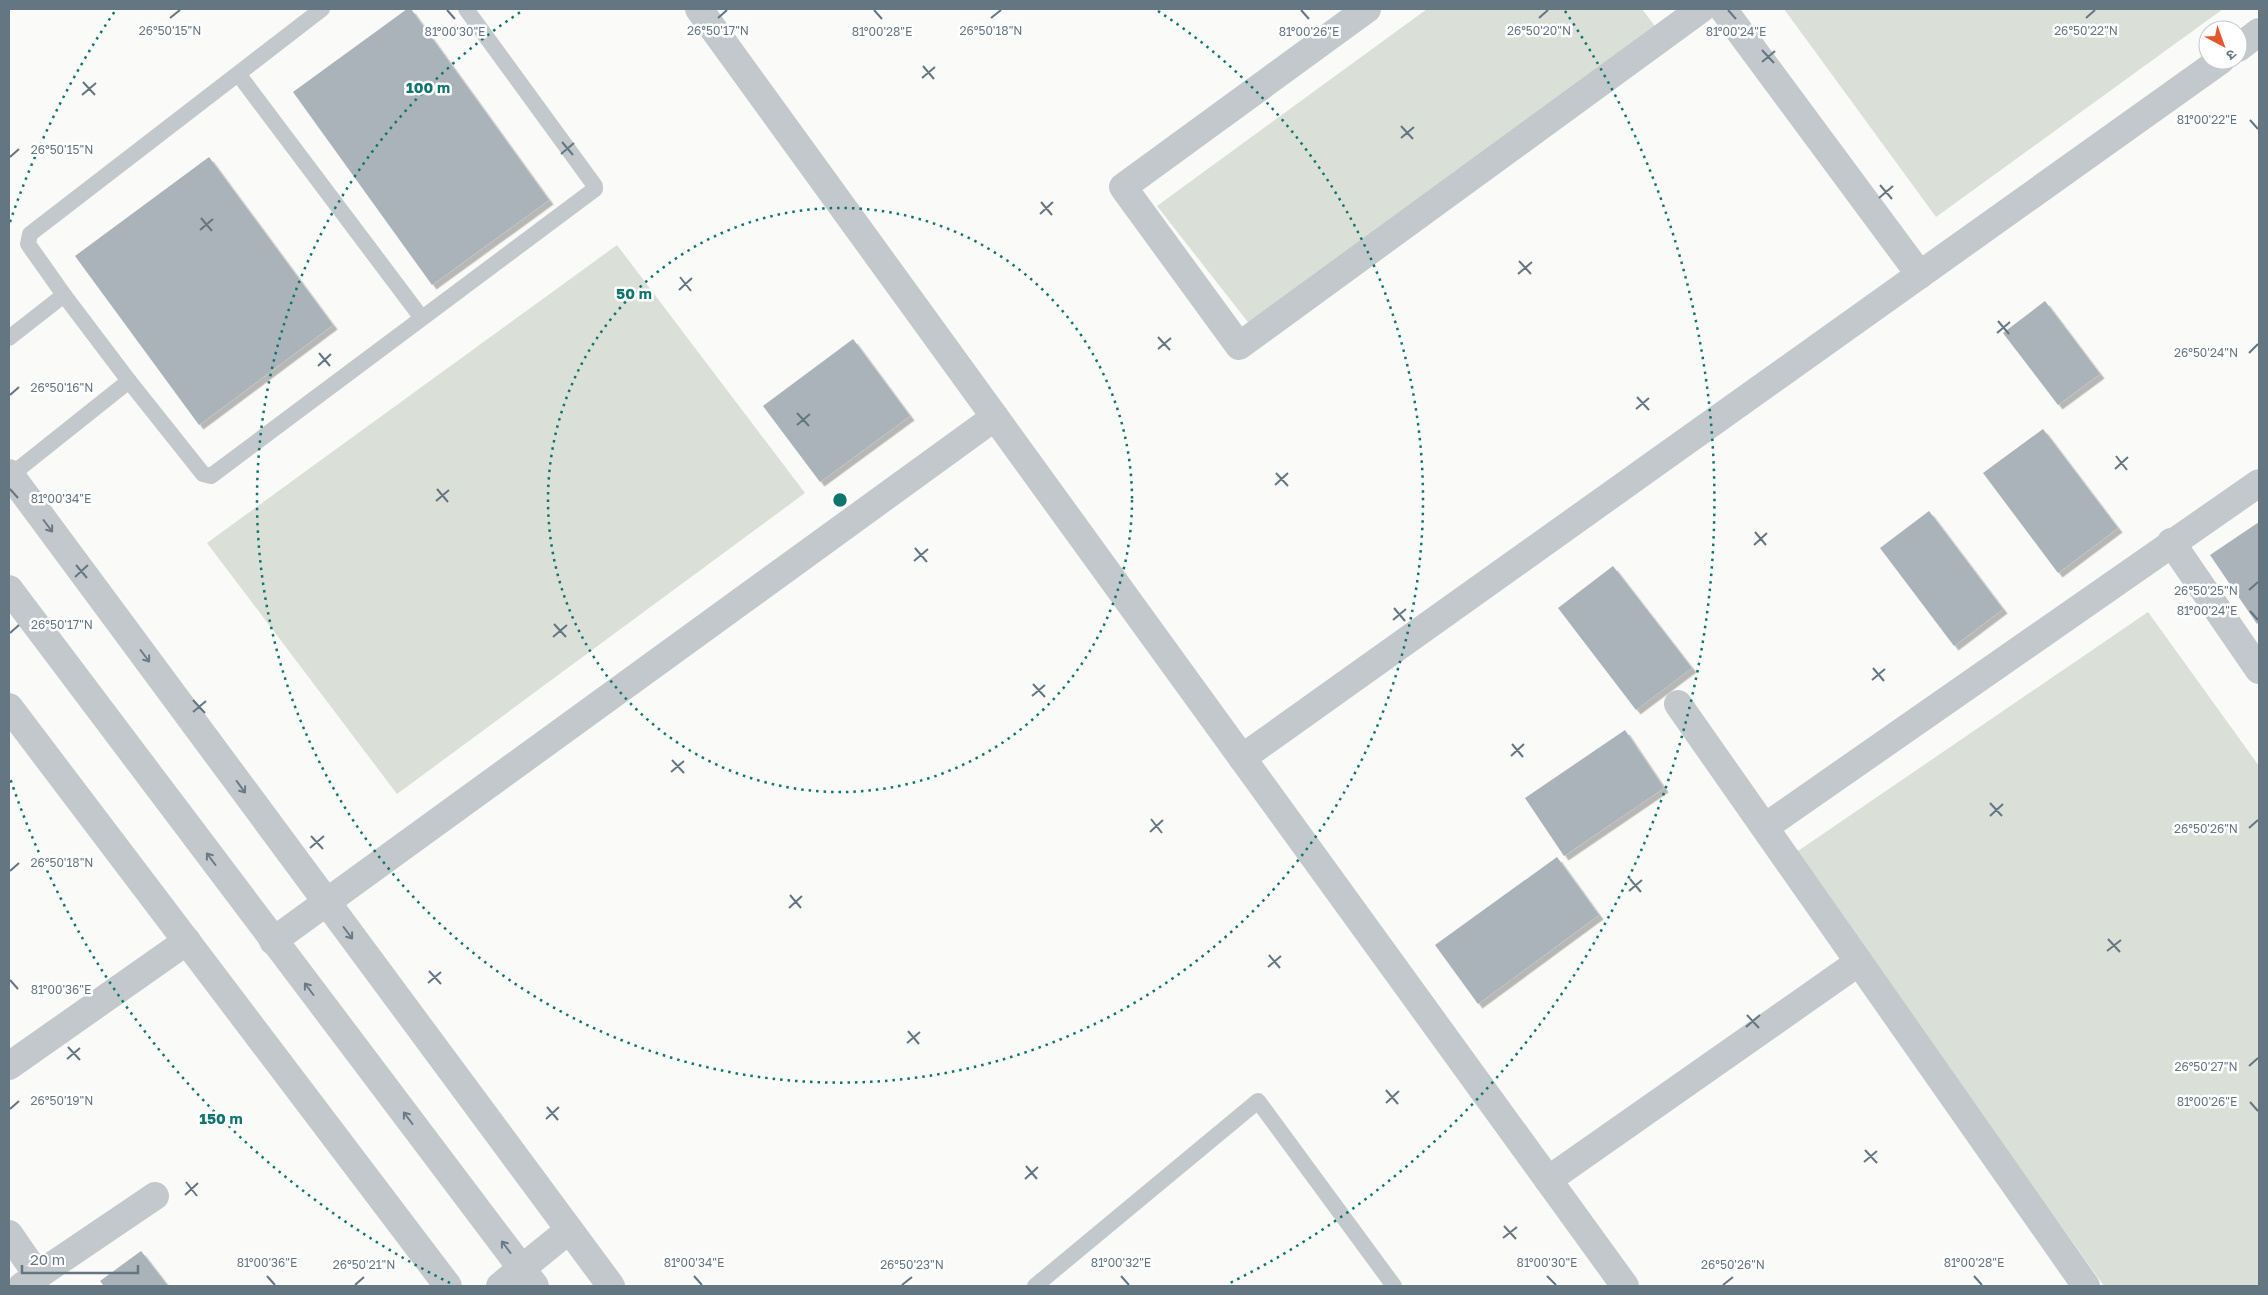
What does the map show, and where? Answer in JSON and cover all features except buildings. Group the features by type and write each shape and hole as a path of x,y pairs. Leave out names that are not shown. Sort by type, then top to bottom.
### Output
{"street":[{"path":"699,9 1625,1286"},
{"path":"1367,9 1123,187 1239,346 1701,9"},
{"path":"1723,9 1920,275"},
{"path":"2248,40 2259,32"},
{"path":"1242,758 2207,70"},
{"path":"273,941 995,417"},
{"path":"10,474 611,1286"},
{"path":"1765,827 2171,542 2259,483"},
{"path":"2171,542 2259,670"},
{"path":"9,590 529,1278"},
{"path":"1678,704 2086,1286"},
{"path":"9,707 448,1286"},
{"path":"9,1066 186,941"},
{"path":"1548,1180 1859,962"},
{"path":"9,1234 30,1281 155,1196"},
{"path":"500,1286 529,1278 569,1230"}],"lane":[{"path":"322,9 239,75 30,234 28,244 64,295 203,474 212,476 421,317 594,189 595,186 466,9"},
{"path":"239,75 421,317"},
{"path":"9,338 64,295"},
{"path":"10,474 129,381"},
{"path":"1034,1286 1258,1101 1394,1286"}],"shaded area":[{"path":"1427,9 1642,9 1658,30 1251,326 1157,206"},
{"path":"1784,9 2223,9 2208,20 2198,20 2198,27 1936,217"},
{"path":"617,245 805,493 397,794 207,543"},
{"path":"2148,612 2259,766 2259,1286 2104,1286 1795,853"}]}
